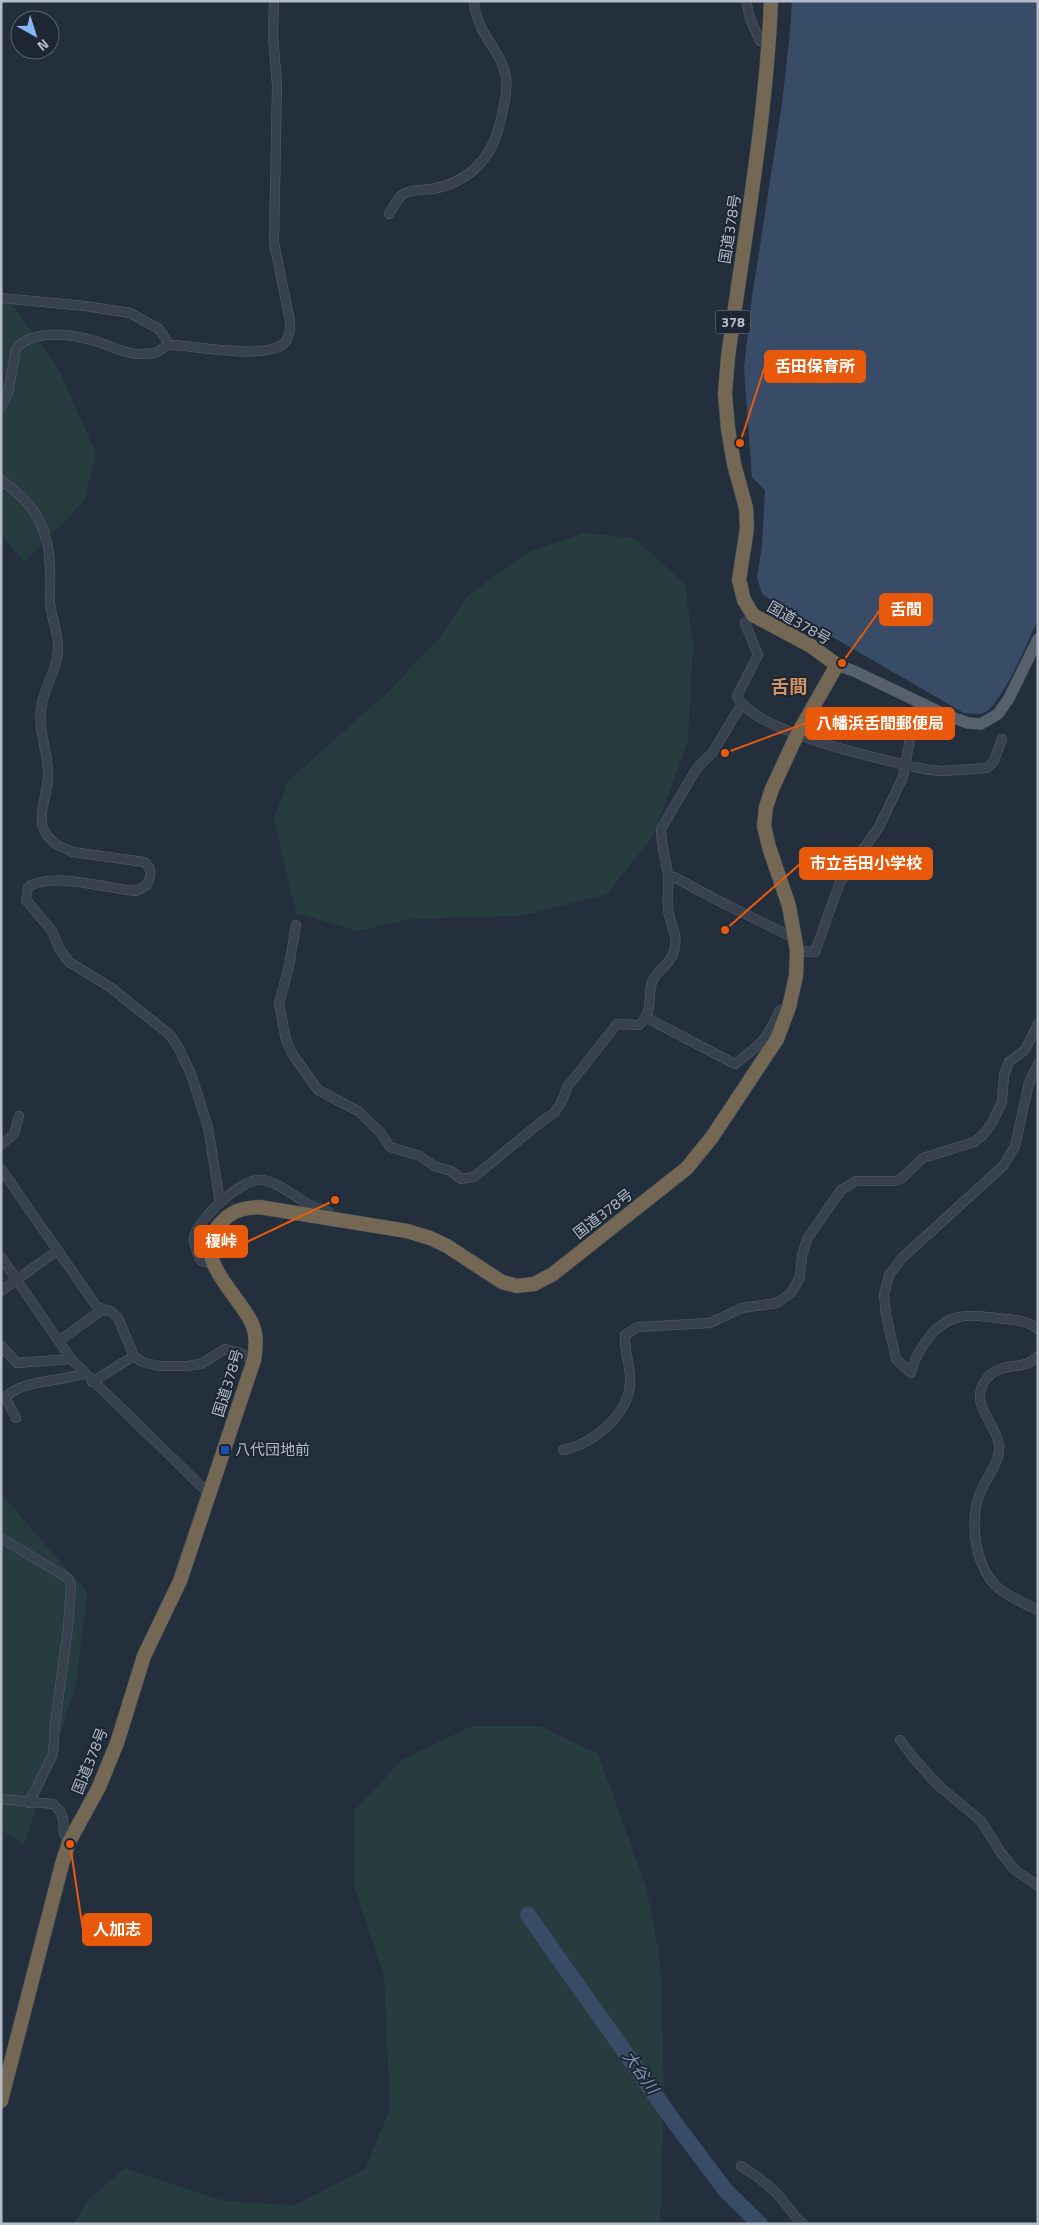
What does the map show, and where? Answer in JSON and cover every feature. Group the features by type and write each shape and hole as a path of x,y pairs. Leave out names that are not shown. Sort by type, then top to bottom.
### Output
{"highway":[{"name":"国道378号","path":"1,2101 69,1842 99,1787 144,1656 180,1581 254,1360 256,1344 253,1327 246,1311 222,1281 214,1266 210,1248 214,1230 228,1214 243,1208 259,1207 407,1231 430,1238 447,1246 502,1282 518,1286 534,1284 553,1274 687,1168 712,1137 763,1062 777,1039 789,1007 796,976 797,945 789,906 764,826 766,806 797,735 836,665 811,646 753,615 744,600 740,580 747,528 746,508 734,464 725,393 730,339 765,106 771,41 771,1"}],"main road":[{"path":"836,665 854,671 968,723 981,724 993,718 1009,698 1038,639"}],"street":[{"path":"1,407 8,393 16,349 20,343 37,336 70,336 93,340 136,354 156,352 169,344 232,352 262,350 282,345 287,340 290,331 286,296 275,255 274,243 277,85 274,1"},
{"path":"389,214 402,195 448,184 472,173 490,153 496,139 501,120 506,77 499,58 480,27 474,1"},
{"path":"746,1 750,18 760,41 771,41"},
{"path":"1,298 85,306 130,313 144,319 159,329 169,344"},
{"path":"1,480 24,498 38,517 43,526 48,553 50,605 58,634 58,646 57,657 43,698 41,710 48,768 42,815 45,832 63,848 73,852 144,862 150,866 151,872 147,885 136,891 61,881 40,881 28,888 26,900 52,931 59,948 69,962 110,987 169,1034 177,1045 191,1074 208,1127 220,1202"},
{"path":"753,615 746,623 758,655 738,696 741,705 768,722 797,735 906,765 944,772 987,768 994,761 1002,739"},
{"path":"668,877 674,877 797,945 815,952 840,882 879,827 904,777 912,728 920,702"},
{"path":"296,925 289,966 279,1004 286,1040 292,1055 318,1090 358,1111 380,1132 390,1147 420,1156 434,1166 451,1171 461,1179 474,1177 554,1113 568,1086 616,1024 624,1022 639,1024 646,1018 650,1008 652,983 657,974 671,960 675,950 676,938 668,912 666,893 668,877 661,829 698,768 713,752 741,705"},
{"path":"646,1018 735,1064 762,1043 770,1032 780,1010 789,1007"},
{"path":"563,1450 578,1447 596,1436 615,1419 626,1400 630,1382 625,1335 630,1330 652,1325 710,1323 742,1308 777,1303 791,1293 800,1277 802,1256 808,1239 841,1190 856,1181 895,1181 902,1178 923,1158 974,1142 983,1134 992,1123 1002,1102 1004,1075 1009,1062 1025,1050 1038,1024"},
{"path":"1038,1064 1029,1083 1015,1146 1003,1166 902,1258 889,1275 884,1295 886,1315 896,1359 911,1373 917,1356 924,1346 936,1331 951,1319 968,1316 1022,1320 1038,1329"},
{"path":"1,1145 14,1134 19,1116"},
{"path":"1,1169 97,1307 112,1312 118,1318 134,1356 142,1362 159,1366 194,1365 200,1364 225,1348 254,1360"},
{"path":"214,1266 200,1260 194,1240 197,1228 220,1202 244,1186 259,1180 276,1185 308,1204 330,1212 331,1220"},
{"path":"1,1291 58,1250"},
{"path":"1,1257 71,1359 92,1382 203,1488 211,1492"},
{"path":"59,1340 102,1309"},
{"path":"1,1346 17,1363 71,1359"},
{"path":"92,1382 134,1356"},
{"path":"1038,1356 1025,1365 1004,1366 993,1372 982,1386 981,1406 999,1446 994,1464 976,1501 974,1514 978,1546 985,1571 1004,1592 1038,1610"},
{"path":"16,1418 5,1397 16,1388 84,1373"},
{"path":"1,1538 69,1579 71,1586 53,1754 29,1803"},
{"path":"900,1740 939,1786 981,1822 1001,1853 1015,1870 1038,1886"},
{"path":"1,1799 53,1804 64,1818 64,1833 69,1842"},
{"path":"741,2166 764,2181 784,2201 794,2217 802,2224"}],"green space":[{"path":"1,289 59,370 96,453 84,501 24,562 1,535"},
{"path":"584,533 634,538 685,584 693,646 688,741 653,836 607,894 521,916 410,919 358,931 296,913 274,819 287,782 390,690 440,637 467,596 529,552"},
{"path":"1,1494 87,1592 76,1685 24,1845 1,1830"},
{"path":"472,1726 540,1726 598,1754 646,1887 660,1958 664,2090 660,2224 74,2224 87,2201 125,2168 225,2201 295,2205 365,2169 390,2109 384,1976 354,1886 355,1810 402,1760"}],"water":[{"path":"792,1 1038,1 1038,620 1001,695 994,705 981,713 964,713 791,613 762,594 757,577 762,546 765,490 752,477 744,368 752,297 782,104"}],"waterway":[{"name":"大谷川","path":"528,1915 675,2123 726,2191 760,2224"}],"place":[{"name":"舌田保育所","path":"740,443"},
{"name":"舌間","path":"842,663"},
{"name":"八幡浜舌間郵便局","path":"725,753"},
{"name":"市立舌田小学校","path":"725,930"},
{"name":"榎峠","path":"335,1200"},
{"name":"八代団地前","path":"225,1450"},
{"name":"人加志","path":"70,1844"}],"district":[{"name":"舌間","path":"789,687"}]}
